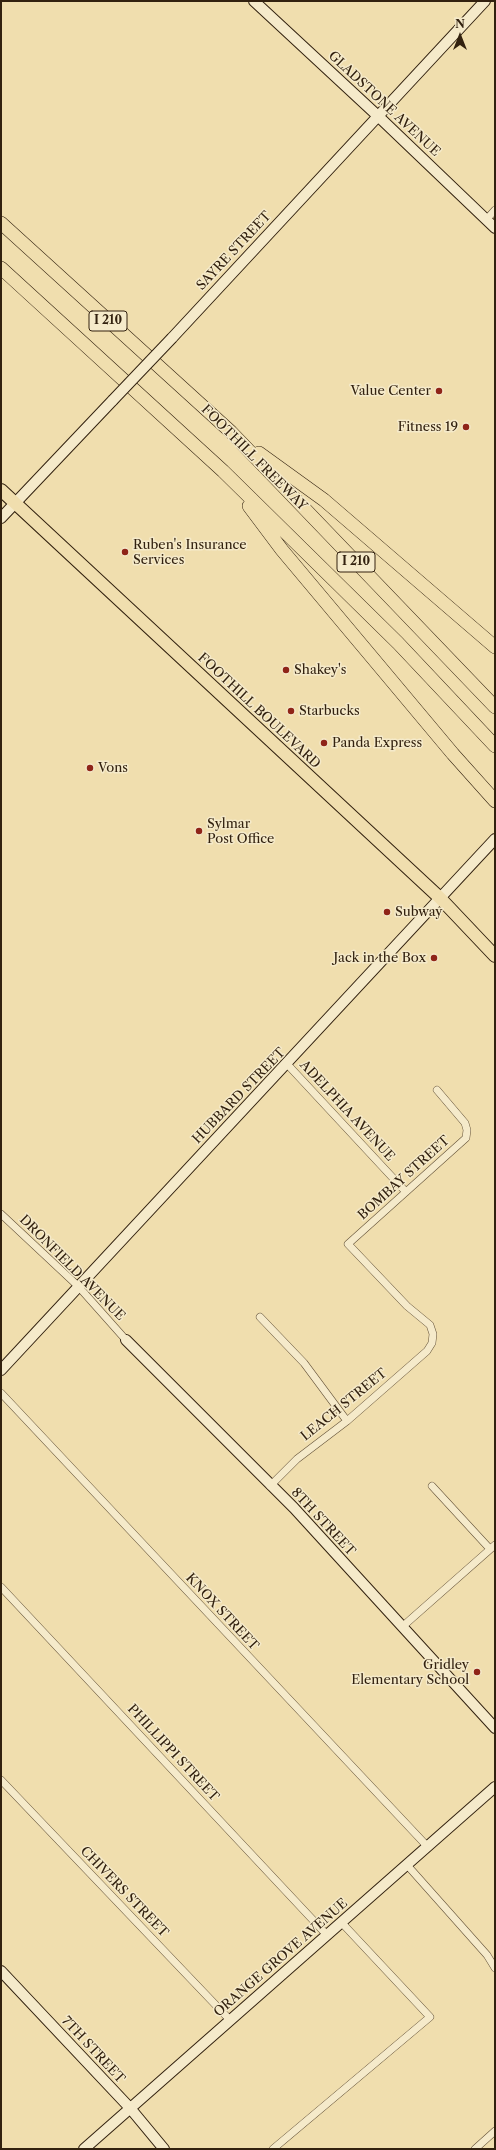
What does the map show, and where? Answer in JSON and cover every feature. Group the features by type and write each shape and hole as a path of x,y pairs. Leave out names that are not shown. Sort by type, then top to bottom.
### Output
{"highway":[{"name":"FOOTHILL FREEWAY","path":"1,223 231,432 495,707"},
{"name":"I 210","path":"1,268 223,471 398,643 495,746"},
{"path":"231,432 324,500 495,647"},
{"path":"223,471 282,550 452,754 495,801"}],"main road":[{"name":"FOOTHILL BOULEVARD","path":"1,490 440,898 495,956"}],"street":[{"name":"GLADSTONE AVENUE","path":"254,1 379,117 495,228"},
{"name":"SAYRE STREET","path":"1,518 379,117 485,1"},
{"path":"486,220 495,210"},
{"name":"HUBBARD STREET","path":"1,1370 495,839"},
{"name":"ADELPHIA AVENUE","path":"287,1064 406,1192"},
{"name":"BOMBAY STREET","path":"432,1343 433,1334 430,1325 406,1306 348,1244 466,1138 467,1130 465,1123 437,1090"},
{"name":"DRONFIELD AVENUE","path":"1,1214 78,1286 126,1340"},
{"path":"260,1317 304,1363 347,1421"},
{"name":"8TH STREET","path":"126,1340 270,1486 294,1508 495,1728"},
{"name":"LEACH STREET","path":"270,1486 297,1459 347,1421 427,1351 432,1343"},
{"name":"KNOX STREET","path":"1,1393 427,1846"},
{"path":"402,1627 492,1547 432,1486"},
{"name":"PHILLIPPI STREET","path":"1,1587 327,1935"},
{"name":"CHIVERS STREET","path":"1,1780 230,2020"},
{"name":"ORANGE GROVE AVENUE","path":"84,2149 495,1787"},
{"path":"406,1865 487,1955 495,1968"},
{"path":"273,2149 430,2017 341,1922"},
{"name":"7TH STREET","path":"1,1971 130,2108 164,2149"},
{"path":"475,2149 495,2131"}],"place":[{"name":"Value Center","path":"439,391"},
{"name":"Fitness 19","path":"466,427"},
{"name":"Ruben's Insurance Services","path":"125,552"},
{"name":"Shakey's","path":"286,670"},
{"name":"Starbucks","path":"291,711"},
{"name":"Panda Express","path":"324,743"},
{"name":"Vons","path":"90,768"},
{"name":"Sylmar Post Office","path":"199,831"},
{"name":"Subway","path":"387,912"},
{"name":"Jack in the Box","path":"434,958"},
{"name":"Gridley Elementary School","path":"477,1672"}]}
